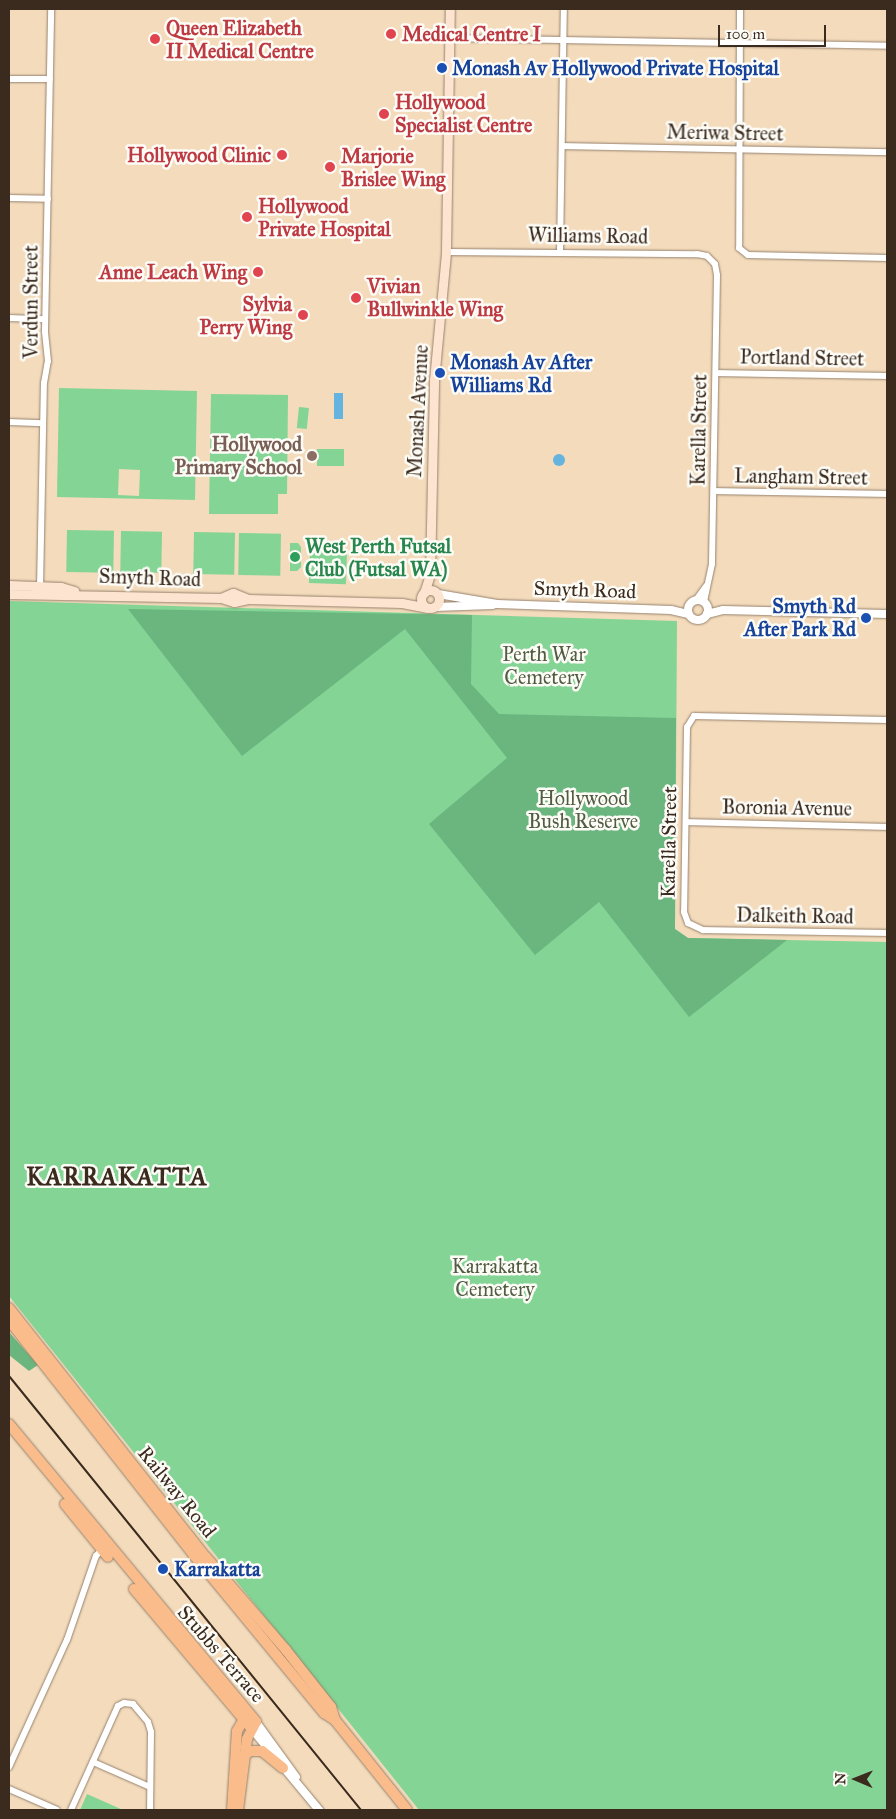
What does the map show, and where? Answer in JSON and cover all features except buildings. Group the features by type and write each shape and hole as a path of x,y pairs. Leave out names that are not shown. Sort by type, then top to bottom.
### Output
{"main road":[{"name":"Monash Avenue","path":"423,593 430,575 434,380 446,252 450,9"},
{"name":"Monash Avenue","path":"430,575 437,593"},
{"name":"Smyth Road","path":"9,586 40,591 221,598 234,602 248,599 402,603 431,607"},
{"path":"429,590 437,593 439,601 431,607 422,602 423,593 429,590"},
{"name":"Smyth Road","path":"9,594 40,591"},
{"name":"Smyth Road","path":"402,603 423,593"},
{"name":"Railway Road","path":"9,1308 202,1551 286,1650 331,1707 335,1720"},
{"name":"Railway Road","path":"9,1320 193,1554 324,1713 335,1720 407,1810"},
{"name":"Stubbs Terrace","path":"9,1424 107,1550"},
{"name":"Stubbs Terrace","path":"9,1432 254,1725"},
{"path":"232,1810 237,1731 246,1715"},
{"path":"238,1810 244,1756 254,1725"},
{"path":"244,1756 250,1751 262,1751 283,1768"}],"street":[{"name":"Verdun Street","path":"40,591 44,423 48,361 45,319 51,9"},
{"path":"560,252 564,9"},
{"path":"740,9 739,248 748,255 887,258"},
{"path":"450,38 887,46"},
{"path":"9,79 50,79"},
{"name":"Meriwa Street","path":"562,146 887,152"},
{"path":"9,198 48,199"},
{"name":"Williams Road","path":"446,252 560,252 707,256 715,264 718,275"},
{"name":"Karella Street","path":"702,602 712,564 718,275"},
{"path":"9,318 45,319"},
{"name":"Portland Street","path":"716,373 887,376"},
{"path":"9,422 44,423"},
{"name":"Langham Street","path":"714,491 887,494"},
{"name":"Smyth Road","path":"437,593 497,604"},
{"path":"702,602 723,610"},
{"path":"689,610 702,602"},
{"path":"702,602 707,614 723,610 887,614"},
{"name":"Smyth Road","path":"431,607 497,604 689,610 697,620 707,614"},
{"name":"Karella Street","path":"703,930 688,923 684,912 687,727 694,716 887,720"},
{"name":"Boronia Avenue","path":"686,822 887,827"},
{"name":"Dalkeith Road","path":"703,930 887,933"},
{"path":"9,1767 67,1640 94,1564 107,1550"},
{"path":"72,1810 118,1706 124,1703 133,1704 148,1722 151,1732 150,1810"},
{"name":"Stubbs Terrace","path":"254,1725 283,1768 320,1810"},
{"name":"Stubbs Terrace","path":"254,1725 306,1794"},
{"path":"93,1762 150,1787"},
{"path":"9,1789 57,1810"}],"green space":[{"path":"59,388 197,391 195,500 57,497","holes":["119,469 140,470 139,496 118,495"]},
{"path":"211,394 288,395 287,494 278,494 278,514 209,514"},
{"path":"299,407 309,408 307,429 297,428"},
{"path":"317,449 344,449 344,466 317,466"},
{"path":"67,530 114,531 113,573 66,572"},
{"path":"121,531 162,532 161,573 120,572"},
{"path":"194,532 235,533 234,575 193,574"},
{"path":"239,533 281,534 280,576 238,575"},
{"name":"West Perth Futsal Club (Futsal WA)","path":"290,543 298,543 301,547 301,567 297,571 290,571"},
{"path":"310,551 347,552 346,584 309,583"},
{"name":"Karrakatta Cemetery","path":"9,601 677,621 675,929 688,938 887,942 887,1810 419,1810 9,1296"},
{"name":"Hollywood Bush Reserve","path":"128,609 472,615 471,684 499,714 676,718 675,929 688,938 787,940 689,1017 599,902 535,955 429,824 507,758 405,629 242,756"},
{"path":"9,1332 38,1365 29,1371 9,1355"},
{"path":"87,1794 123,1810 80,1810"}],"water":[{"path":"334,393 343,393 343,419 334,419"},
{"path":"557,454 561,454 565,460 561,466 557,466 553,462 553,458"}],"railway":[{"path":"9,1376 361,1810"}],"place":[{"name":"Medical Centre I","path":"391,34"},
{"name":"Queen Elizabeth II Medical Centre","path":"155,39"},
{"name":"Monash Av Hollywood Private Hospital","path":"442,68"},
{"name":"Hollywood Specialist Centre","path":"384,114"},
{"name":"Hollywood Clinic","path":"282,155"},
{"name":"Marjorie Brislee Wing","path":"330,167"},
{"name":"Hollywood Private Hospital","path":"247,217"},
{"name":"Anne Leach Wing","path":"258,272"},
{"name":"Vivian Bullwinkle Wing","path":"356,298"},
{"name":"Sylvia Perry Wing","path":"303,315"},
{"name":"Monash Av After Williams Rd","path":"440,373"},
{"name":"Hollywood Primary School","path":"312,456"},
{"name":"West Perth Futsal Club (Futsal WA)","path":"295,557"},
{"name":"Smyth Rd After Park Rd","path":"866,618"},
{"name":"Karrakatta","path":"163,1569"}],"district":[{"name":"KARRAKATTA","path":"117,1177"}],"park label":[{"name":"Perth War Cemetery","path":"544,666"}]}
